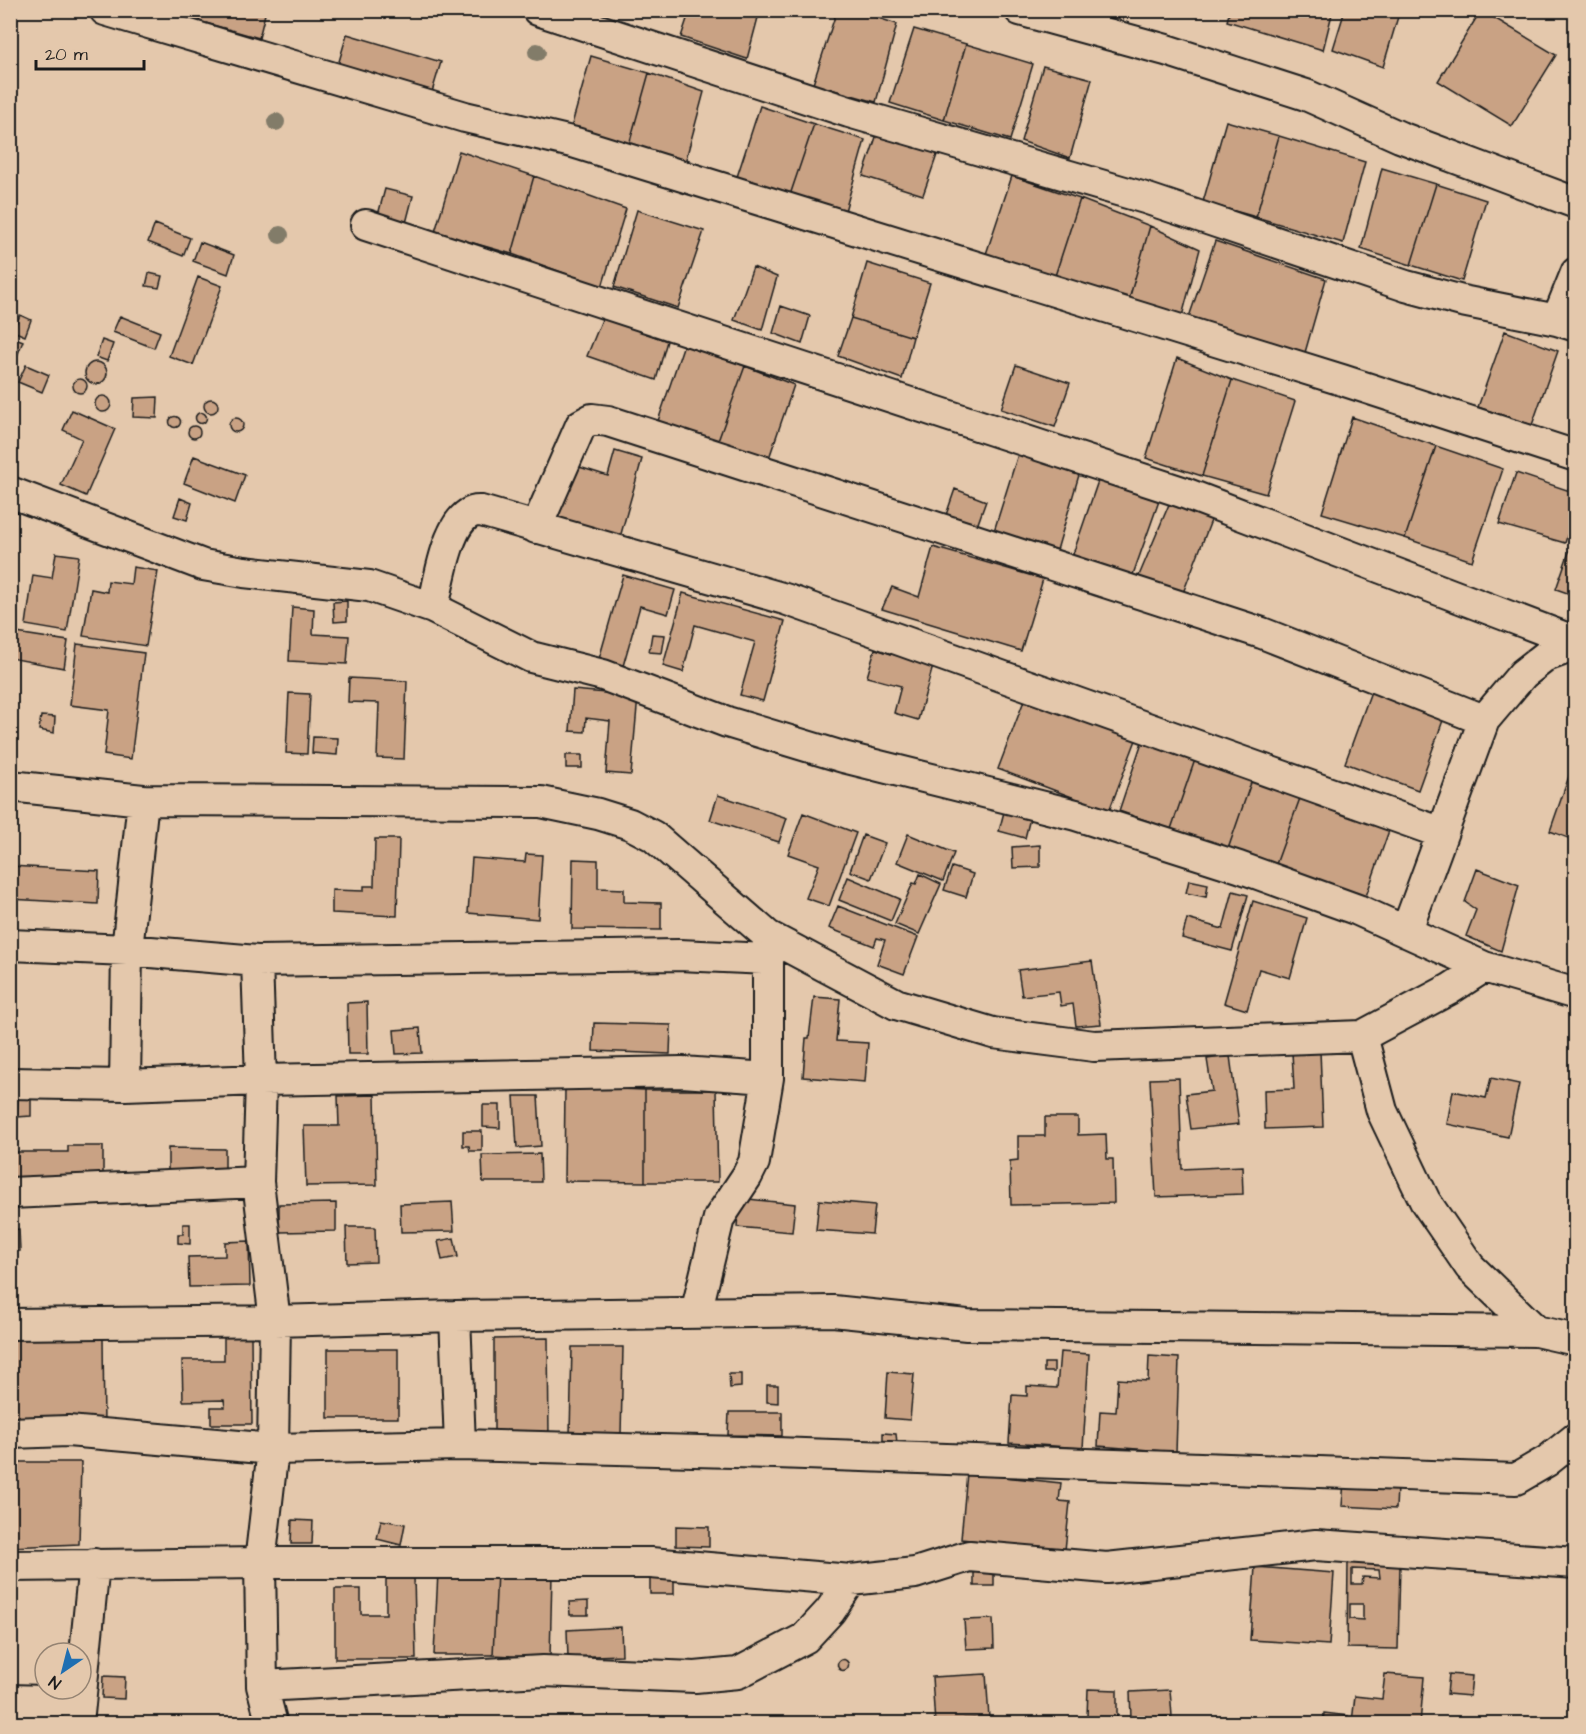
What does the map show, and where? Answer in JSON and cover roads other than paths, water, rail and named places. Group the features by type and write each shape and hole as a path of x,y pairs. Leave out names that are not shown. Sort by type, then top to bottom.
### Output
{"street":[{"path":"105,10 465,117 576,143 1342,380 1575,456"},
{"path":"538,10 849,112 1145,198 1406,286 1462,301 1566,323 1575,273"},
{"path":"1020,10 1166,50 1306,95 1400,137 1575,203"},
{"path":"366,225 1182,492 1575,644"},
{"path":"536,528 581,425 592,419 608,421 1262,633 1484,720"},
{"path":"10,492 203,565 369,586 433,608 531,657 603,675 727,722 843,757 1076,815 1239,867 1358,910 1484,967 1575,994"},
{"path":"433,608 452,536 458,523 467,514 481,511 785,599 1442,833"},
{"path":"1406,932 1484,720 1523,674 1546,656 1575,644"},
{"path":"10,786 143,800 541,802 598,814 630,824 653,836 768,947 896,1004 993,1033 1094,1046 1362,1036 1450,989 1484,967"},
{"path":"125,1085 127,950 143,800"},
{"path":"10,945 127,950 257,960 668,956 768,947"},
{"path":"696,1313 719,1218 754,1162 768,1078 768,947"},
{"path":"257,960 261,1080 258,1182 275,1321 273,1449 260,1563 262,1686 272,1724"},
{"path":"1362,1036 1382,1111 1425,1202 1470,1267 1536,1331"},
{"path":"10,1083 125,1085 261,1080 682,1072 768,1078"},
{"path":"10,1193 258,1182"},
{"path":"10,1323 275,1321 833,1311 967,1325 1536,1331 1575,1340"},
{"path":"455,1316 460,1444"},
{"path":"10,1433 68,1431 273,1449 460,1444 788,1453 1516,1479 1547,1461 1575,1437"},
{"path":"10,1566 260,1563 651,1563 852,1580 915,1573 969,1556 1107,1568 1316,1545 1575,1563"},
{"path":"10,1700 79,1713 94,1564"},
{"path":"262,1686 543,1671 695,1677 738,1673 805,1638 830,1611 852,1580"}]}
